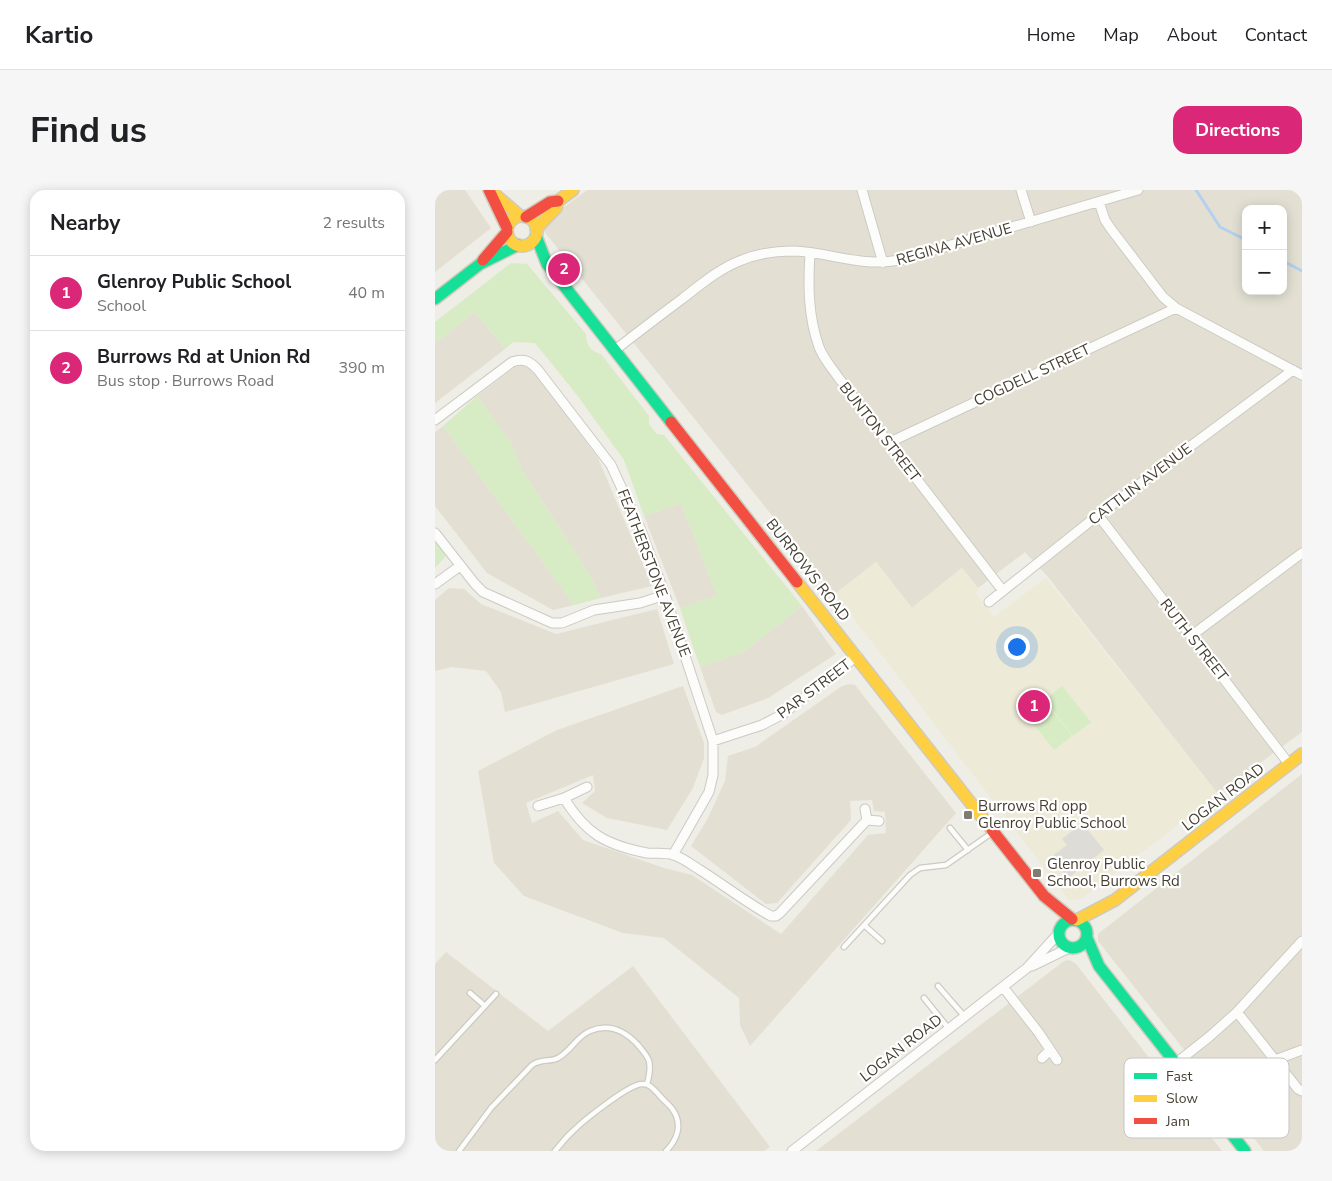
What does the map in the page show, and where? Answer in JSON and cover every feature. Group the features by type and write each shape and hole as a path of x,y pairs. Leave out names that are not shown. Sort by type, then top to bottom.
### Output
{"main road":[{"path":"490,190 523,217 532,220 536,232"},
{"path":"490,190 510,240 521,245"},
{"path":"435,299 480,264 531,242 545,218 556,208 558,202 573,190"},
{"path":"480,264 507,230 512,220 523,217 550,202 558,202"},
{"name":"BURROWS ROAD","path":"536,232 547,264"},
{"name":"BURROWS ROAD","path":"521,245 547,264 1045,896 1075,919"},
{"name":"LOGAN ROAD","path":"1087,934 1115,900 1302,754"},
{"name":"BURROWS ROAD","path":"1045,896 1059,931"},
{"name":"LOGAN ROAD","path":"1075,919 1115,900"},
{"path":"1099,966 1061,943 1059,931 1064,922 1075,919 1084,924 1099,966 1172,1058"},
{"path":"1071,948 1082,945 1087,934"},
{"path":"1235,1138 1245,1151"}],"street":[{"path":"862,190 883,263"},
{"path":"1021,190 1031,222"},
{"name":"REGINA AVENUE","path":"615,350 721,270 742,260 778,251 810,253 855,261 883,263 918,256 1138,190"},
{"path":"1099,202 1105,220 1163,298 1176,308 1298,373"},
{"name":"BUNTON STREET","path":"810,253 808,284 810,317 820,349 838,377 1003,591"},
{"name":"COGDELL STREET","path":"888,443 1176,308"},
{"name":"FEATHERSTONE AVENUE","path":"435,420 512,362 519,360 531,362 611,465 640,528 665,595 713,741 713,775 709,792 673,855"},
{"name":"CATTLIN AVENUE","path":"989,602 1098,515 1298,373"},
{"name":"RUTH STREET","path":"1098,515 1289,764"},
{"path":"435,533 483,592 552,623 562,623 594,610 640,603 665,595"},
{"path":"1191,636 1302,553"},
{"path":"435,584 460,566"},
{"name":"PAR STREET","path":"713,741 762,725 783,714 857,656"},
{"path":"538,806 564,798 587,787"},
{"path":"564,798 580,822 594,834 610,842 649,853 673,855 703,872 767,914 776,916 867,820"},
{"path":"865,809 867,820"},
{"path":"867,820 879,821"},
{"name":"LOGAN ROAD","path":"792,1151 1027,968 1059,931"},
{"path":"1183,1058 1209,1038 1237,1012 1302,941"},
{"name":"LOGAN ROAD","path":"1027,968 1071,948"},
{"path":"1003,987 1057,1060"},
{"path":"1237,1012 1273,1058"},
{"path":"1041,1058 1050,1050"},
{"path":"1280,1058 1302,1050"},
{"path":"1289,1078 1302,1091"}],"lane":[{"path":"950,828 969,850"},
{"path":"844,947 915,870 946,865 994,831"},
{"path":"864,925 882,941"},
{"path":"939,986 965,1017"},
{"path":"470,993 485,1006"},
{"path":"435,1060 496,994"},
{"path":"924,998 949,1030"},
{"path":"459,1151 491,1108 532,1065 536,1062 559,1058 583,1034 591,1030 605,1027 615,1028 624,1032 634,1041 644,1052 649,1062 647,1084"},
{"path":"555,1151 573,1130 616,1098 641,1084 647,1084 668,1104 677,1116 678,1133 673,1144 666,1151"}],"shaded area":[{"path":"435,190 465,190 491,228 435,272"},
{"path":"587,190 1302,190 1302,732 1218,794 1048,577 1025,552 978,588 962,568 912,608 876,562 835,594 543,230 544,222"},
{"path":"475,312 505,349 435,403 435,343"},
{"path":"528,362 598,458 652,586 601,598 591,577 522,470 511,443 477,396 515,367"},
{"path":"443,426 574,605 553,610 487,573 435,506 435,432"},
{"path":"681,503 717,596 680,608 644,516"},
{"path":"876,562 912,608 962,568 978,588 976,593 994,617 1046,578 1218,794 1081,899 1069,900 835,594"},
{"path":"449,588 464,589 481,604 556,634 657,609 674,664 505,712 501,692 486,671 452,667 435,671 435,600"},
{"path":"802,606 836,654 768,698 722,715 716,712 700,667 745,651"},
{"path":"855,685 956,813 750,1046 740,1025 739,998 664,938 623,933 524,896 494,863 478,771 557,730 683,686 704,743 704,758 693,788 667,830 607,818 582,803 595,791 593,775 526,803 532,823 558,811 583,840 664,868 692,875 781,934 868,835 886,833 885,812 874,811 872,800 850,801 851,820 777,903 766,904 691,846 708,818 725,781 728,756 755,747 842,686"},
{"path":"1302,774 1302,1151 1264,1151 1254,1138 1289,1138 1289,1058 1190,1058 1098,941 1098,934"},
{"path":"1082,823 1104,850 1068,878 1051,857 1067,845 1062,839"},
{"path":"446,952 548,1031 633,966 770,1147 764,1151 435,1151 435,964"},
{"path":"1070,960 1076,964 1149,1058 1124,1058 1124,1138 1212,1138 1222,1151 816,1151 1064,961"}],"green space":[{"path":"511,263 527,264 586,334 587,341 594,352 601,354 649,416 649,424 657,434 664,435 802,606 745,651 700,667 680,608 717,596 681,503 644,516 624,460 577,395 535,343 513,342 505,349 475,312 435,343 435,322"},
{"path":"477,396 511,443 522,470 591,577 601,598 574,605 443,426"},
{"path":"435,534 446,552 445,557 435,568"},
{"path":"1062,686 1091,722 1073,736 1045,700"},
{"path":"1044,700 1072,736 1054,750 1026,714"}],"waterway":[{"path":"1196,190 1220,227 1242,238"},
{"path":"1287,263 1302,271"}],"traffic: fast":[{"path":"536,236 547,264 671,422"},
{"path":"435,299 480,264 518,245"},
{"path":"1073,920 1083,924 1087,934 1083,944 1073,948 1063,944 1059,934 1063,924 1073,920"},
{"path":"1087,938 1099,966 1172,1058"},
{"path":"1235,1138 1245,1151"}],"traffic: slow":[{"path":"536,229 556,208 558,201 573,190"},
{"path":"492,192 520,216"},
{"path":"522,216 528,217 536,225 537,231 536,237 528,245 522,246 516,245 508,237 507,231 508,225 516,217 522,216"},
{"path":"797,582 992,830"},
{"path":"1077,920 1115,900 1302,754"}],"traffic: jam":[{"path":"489,190 507,228"},
{"path":"526,217 550,202 558,201"},
{"path":"483,260 507,232"},
{"path":"671,422 797,582"},
{"path":"992,830 1044,896 1072,919"}],"place":[{"name":"Burrows Rd at Union Rd","path":"564,269"},
{"name":"Glenroy Public School","path":"1034,706"},
{"name":"Burrows Rd opp Glenroy Public School","path":"968,815"},
{"name":"Glenroy Public School, Burrows Rd","path":"1037,873"}]}
